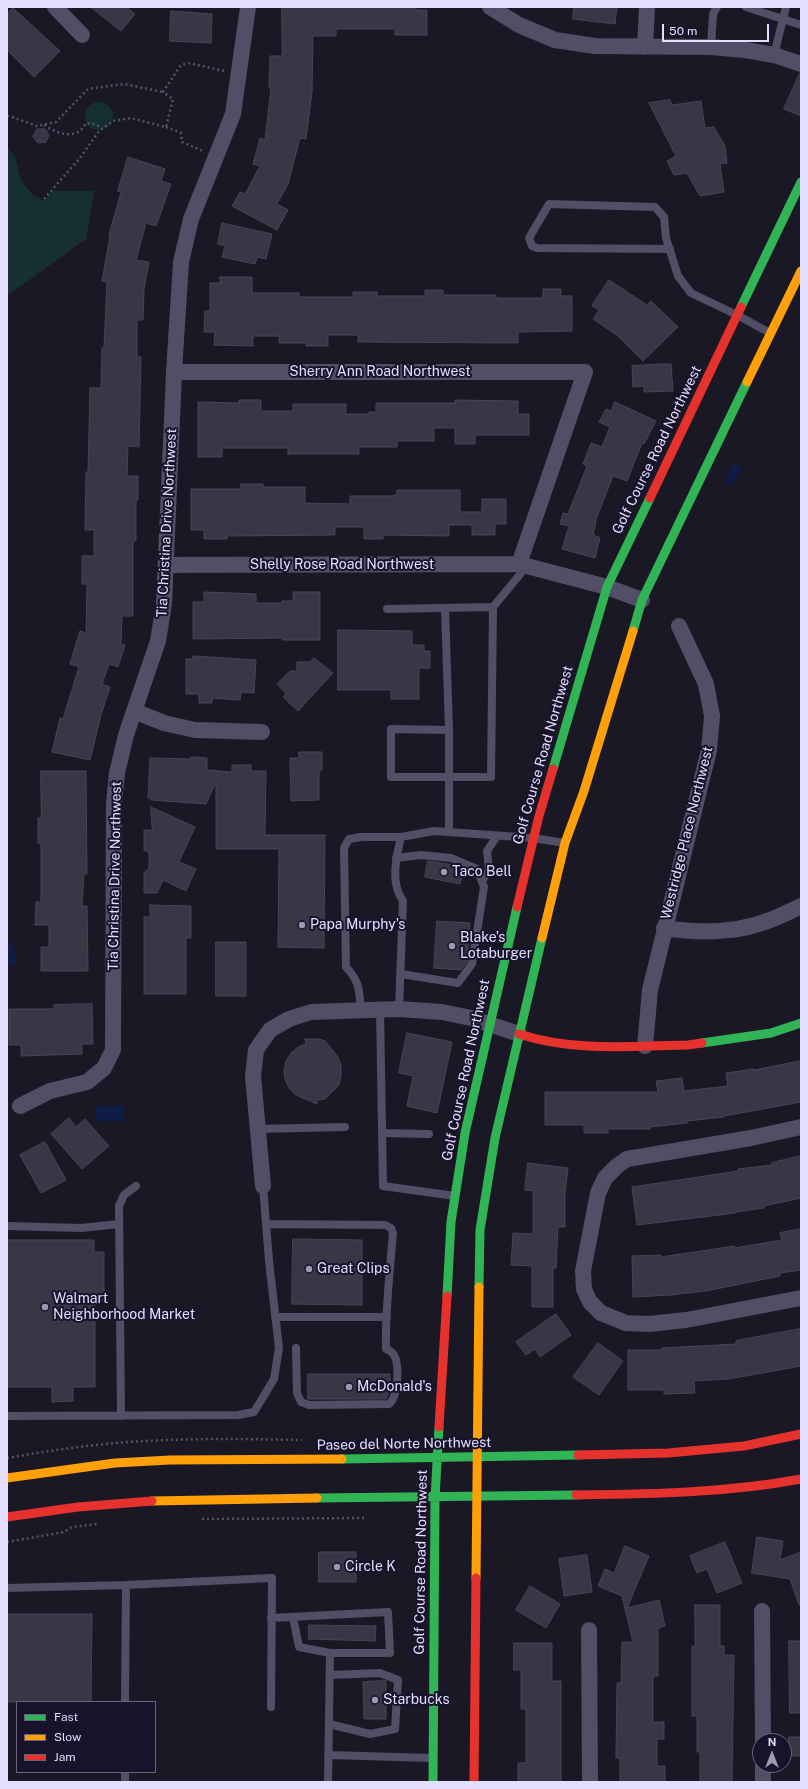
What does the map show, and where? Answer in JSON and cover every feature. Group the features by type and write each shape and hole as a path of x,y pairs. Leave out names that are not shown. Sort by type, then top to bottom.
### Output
{"main road":[{"name":"Golf Course Road Northwest","path":"433,1782 435,1498 451,1222 465,1133 489,1024 533,838 607,587 801,182"},
{"path":"474,1782 480,1230 495,1138 565,843 586,784 642,600 801,271"},
{"path":"519,1034 540,1042 594,1047 645,1046 688,1044 763,1034 801,1023"},
{"name":"Paseo del Norte Northwest","path":"7,1478 115,1463 170,1460 477,1458 707,1450 744,1446 801,1434"},
{"path":"7,1517 116,1502 178,1499 435,1498 696,1493 740,1489 801,1479"}],"street":[{"path":"55,7 82,35"},
{"name":"Tia Christina Drive Northwest","path":"20,1106 50,1091 87,1082 104,1068 113,1050 114,803 117,773 126,735 158,641 164,604 174,372 181,262 191,219 233,114 248,7"},
{"path":"490,7 518,25 555,40 595,46 711,47 745,50 774,54 801,64"},
{"path":"645,47 647,7"},
{"name":"Sherry Ann Road Northwest","path":"174,372 585,372 523,565"},
{"name":"Shelly Rose Road Northwest","path":"166,565 523,565"},
{"path":"523,565 607,587 642,600"},
{"name":"Westridge Place Northwest","path":"645,1046 650,990 664,928 709,750 712,716 706,684 679,626"},
{"path":"134,711 164,723 195,730 262,732"},
{"path":"664,928 703,932 739,928 769,921 801,906"},
{"path":"263,1186 252,1076 256,1050 270,1030 288,1019 311,1012 400,1009 442,1012 471,1018 519,1034"},
{"path":"801,1127 751,1138 627,1159 617,1166 605,1178 598,1193 583,1271 584,1289 590,1302 601,1313 626,1323 648,1324 686,1320 801,1298"},
{"path":"762,1611 763,1733"},
{"path":"589,1630 590,1782"}],"lane":[{"path":"711,47 713,14 717,7"},
{"path":"746,7 801,26"},
{"path":"774,54 786,7"},
{"path":"670,249 537,248 532,246 529,238 550,204 655,207 664,217 666,238 670,249 678,276 691,293 737,315 771,334"},
{"path":"449,730 392,729 391,777 491,777 493,607 523,565"},
{"path":"387,609 493,607"},
{"path":"445,608 449,730 449,832"},
{"path":"361,1010 359,986 356,977 346,967 344,848 349,839 361,837 401,837 434,832 449,832 533,838 565,843"},
{"path":"482,882 489,870 487,851 497,836"},
{"path":"400,1009 403,901 397,893 395,865 401,837"},
{"path":"396,858 421,855 451,858 478,869 484,887 472,964 458,983 401,974"},
{"path":"380,1009 384,1186 455,1196"},
{"path":"257,1129 345,1126"},
{"path":"382,1133 429,1134"},
{"path":"121,1416 119,1206 124,1195 136,1186"},
{"path":"7,1416 238,1416 254,1412 274,1379 279,1348 263,1186"},
{"path":"7,1226 81,1228 119,1224"},
{"path":"266,1224 385,1225 391,1228 393,1233 388,1294 386,1349 393,1354 396,1361 396,1392 393,1401 389,1404 309,1405 301,1402 296,1393 296,1348"},
{"path":"275,1317 387,1317"},
{"path":"7,1588 126,1585 272,1578 271,1708"},
{"path":"125,1701 126,1585"},
{"path":"271,1618 388,1612 390,1653 330,1653 299,1647 293,1617"},
{"path":"328,1782 330,1653"},
{"path":"329,1724 370,1734 395,1729 398,1680 380,1673 330,1676"},
{"path":"328,1755 433,1758"}],"path":[{"path":"163,92 181,65 190,63 224,71"},
{"path":"7,116 37,126 56,122 88,89 124,84 163,92 173,99 166,127"},
{"path":"44,199 80,158 95,135 102,128 113,121 131,118 166,127 181,133 182,142 216,157"},
{"path":"44,124 52,130 74,134 79,133 86,123 102,128"},
{"path":"200,1519 366,1518"},
{"path":"7,1542 64,1532 72,1527 101,1524"}],"green space":[{"path":"99,102 105,103 109,106 112,110 112,122 109,126 105,129 99,130 93,129 89,126 86,122 85,116 86,110 89,106 93,103"},
{"path":"7,147 15,157 21,181 33,195 44,201 52,191 94,191 86,239 7,296"}],"water":[{"path":"733,464 741,468 732,485 724,481"},
{"path":"10,941 14,944 15,962 9,966 7,965 7,943"},
{"path":"96,1106 123,1106 123,1121 96,1121"}],"building":[{"path":"91,7 126,7 135,14 121,31"},
{"path":"282,7 416,7 416,10 427,10 427,35 395,35 395,29 336,29 336,36 313,36 312,92 306,139 300,138 288,184 277,204 288,210 277,230 232,206 240,192 245,194 260,166 253,164 260,138 265,140 271,88 269,88 270,56 282,56"},
{"path":"574,7 617,7 615,24 573,19"},
{"path":"13,8 60,51 34,77 7,50 7,14"},
{"path":"171,11 212,14 211,43 170,41"},
{"path":"801,73 801,116 784,109"},
{"path":"670,100 672,105 701,101 705,128 714,127 725,146 727,163 720,164 724,192 700,196 687,173 674,175 667,161 676,156 649,103"},
{"path":"37,129 45,129 49,135 46,142 38,143 33,137"},
{"path":"128,157 165,169 161,181 171,184 156,226 146,223 136,260 149,262 144,289 143,320 137,320 137,357 141,357 139,447 128,446 127,476 138,476 138,500 136,500 136,541 133,541 133,616 122,616 121,644 125,645 118,667 109,664 102,684 110,687 101,715 90,760 52,752 60,718 63,719 79,667 70,664 80,631 86,633 87,584 82,584 82,556 94,556 94,530 85,530 90,388 101,388 102,348 104,348 107,282 102,281 109,235 121,192 118,191"},
{"path":"222,223 272,234 266,259 257,257 255,264 222,257 225,246 218,244"},
{"path":"220,277 252,277 252,293 299,293 299,297 353,297 353,292 377,292 377,296 425,296 425,290 443,290 443,295 496,295 496,298 543,298 543,289 561,289 561,296 572,296 572,331 518,332 518,343 358,342 358,335 328,335 328,346 306,346 306,343 279,343 279,336 253,336 253,346 214,345 215,332 204,332 205,311 210,311 210,283 220,283"},
{"path":"609,280 647,305 651,301 678,327 643,361 618,336 593,319 599,310 592,306"},
{"path":"671,364 673,391 644,392 644,386 633,387 632,366"},
{"path":"239,400 261,400 261,411 293,411 293,404 346,404 346,414 369,414 369,412 376,412 376,403 455,403 455,400 518,401 518,414 529,414 529,435 475,435 475,444 455,444 455,428 434,428 434,441 397,441 397,447 359,447 359,454 288,454 288,448 222,448 222,457 198,457 198,402 239,403"},
{"path":"615,402 656,421 644,444 642,443 627,481 613,476 595,522 593,535 600,538 595,558 562,549 569,526 560,524 563,513 568,514 587,466 583,464 591,443 602,447 610,427 599,422 606,409 611,411"},
{"path":"241,484 263,484 263,487 305,487 305,503 350,504 350,496 390,496 397,495 397,490 460,490 460,512 482,512 482,499 506,499 506,524 495,524 495,535 472,535 472,525 449,525 449,536 383,535 383,539 364,539 364,527 335,527 335,535 227,536 227,539 204,539 204,530 191,530 191,489 241,489"},
{"path":"204,592 256,594 256,603 282,603 282,601 293,601 293,592 320,592 320,640 282,640 282,638 193,639 193,602 204,602"},
{"path":"338,630 412,631 412,645 424,645 424,651 430,651 430,668 419,668 419,699 391,699 391,690 338,690"},
{"path":"193,656 256,660 254,693 241,692 240,700 212,698 212,703 199,703 199,694 186,694 186,659 193,659"},
{"path":"314,658 333,673 298,711 283,697 286,694 277,684 290,671 297,671 297,662 310,662"},
{"path":"299,752 322,752 322,770 319,770 319,800 291,801 290,758 299,758"},
{"path":"191,757 207,758 207,770 232,772 232,765 251,765 251,771 266,771 265,835 325,835 324,948 278,947 279,849 216,849 216,782 206,804 151,800 151,798 148,798 150,758 191,759"},
{"path":"41,771 86,771 87,874 84,874 82,906 87,906 88,971 41,971 41,947 49,947 49,925 35,925 36,902 41,902 41,843 38,843 38,818 41,818"},
{"path":"151,807 195,827 179,862 196,869 186,891 163,880 157,893 144,893 144,873 149,868 149,852 144,850 144,830 152,830"},
{"name":"Taco Bell","path":"428,861 454,865 463,869 460,884 425,877"},
{"path":"150,905 191,906 191,938 186,938 186,994 144,994 144,917 150,917"},
{"name":"Blake's Lotaburger","path":"437,921 470,923 467,962 461,970 434,968"},
{"path":"216,942 246,942 246,996 216,996"},
{"path":"92,1004 93,1044 82,1044 82,1054 21,1056 21,1045 9,1045 9,1009 54,1009 54,1005"},
{"path":"407,1033 452,1042 437,1113 407,1106 413,1076 399,1073"},
{"path":"305,1039 319,1039 325,1041 338,1057 341,1066 339,1085 325,1099 317,1100 317,1104 296,1095 289,1088 285,1079 284,1070 286,1061 291,1053 298,1047 306,1044"},
{"path":"801,1061 801,1102 724,1117 650,1127 650,1129 608,1129 608,1133 584,1133 584,1125 545,1125 545,1092 658,1092 656,1081 682,1078 684,1091 728,1086 726,1073 753,1070"},
{"path":"69,1118 76,1127 85,1119 109,1146 82,1169 51,1134"},
{"path":"45,1142 66,1180 41,1193 20,1155"},
{"path":"801,1156 801,1198 764,1206 764,1208 736,1213 637,1225 632,1187 738,1171 738,1169 772,1165 772,1163"},
{"path":"528,1163 568,1168 565,1193 565,1227 558,1227 556,1268 553,1268 553,1307 532,1307 532,1266 511,1265 513,1233 533,1234 533,1191 525,1190"},
{"path":"801,1229 801,1270 780,1273 780,1276 706,1291 633,1297 632,1256 661,1255 661,1257 734,1246 735,1248 782,1240 780,1233"},
{"path":"293,1239 362,1240 362,1305 292,1304"},
{"path":"7,1240 94,1240 94,1252 104,1252 104,1301 95,1301 95,1387 73,1387 73,1401 52,1402 52,1387 7,1387"},
{"path":"556,1314 571,1335 540,1357 535,1349 526,1355 516,1342"},
{"path":"800,1329 801,1366 729,1379 694,1381 695,1393 664,1394 664,1390 628,1390 628,1350 662,1350 662,1348 736,1344 736,1341"},
{"path":"598,1343 623,1361 599,1395 573,1377"},
{"name":"McDonald's","path":"308,1374 390,1374 390,1390 386,1399 308,1399"},
{"path":"757,1537 783,1541 780,1560 801,1552 801,1605 799,1605 790,1579 752,1573"},
{"path":"725,1542 742,1583 717,1593 707,1569 697,1573 690,1556"},
{"path":"625,1546 649,1556 627,1608 659,1600 665,1626 658,1628 658,1676 653,1676 653,1722 664,1722 664,1739 657,1739 657,1766 665,1766 665,1782 620,1782 620,1758 616,1758 617,1683 621,1683 622,1642 633,1642 622,1596 598,1586 605,1569 614,1573"},
{"name":"Circle K","path":"319,1552 356,1552 356,1582 319,1582"},
{"path":"587,1555 592,1592 564,1596 559,1559"},
{"path":"530,1586 560,1604 546,1628 516,1610"},
{"path":"695,1605 720,1605 720,1646 724,1646 724,1655 734,1655 732,1782 700,1782 700,1752 697,1752 697,1716 692,1716 692,1646 695,1646"},
{"path":"7,1614 92,1614 91,1701 7,1702"},
{"path":"309,1625 376,1626 375,1641 309,1639"},
{"path":"789,1641 801,1641 801,1713 790,1713"},
{"path":"514,1643 552,1643 552,1681 561,1681 561,1782 518,1782 518,1763 526,1763 526,1709 521,1709 521,1670 514,1670"},
{"name":"Starbucks","path":"386,1681 386,1719 364,1719 363,1682"},
{"path":"792,1737 801,1737 801,1756 792,1756"}],"traffic: fast":[{"path":"741,307 801,182"},
{"path":"633,631 642,600 747,382"},
{"path":"553,769 607,587 650,498"},
{"path":"447,1296 451,1222 465,1133 517,907"},
{"path":"479,1287 480,1230 495,1138 542,938"},
{"path":"702,1043 771,1033 801,1023"},
{"path":"433,1782 435,1498 439,1427"},
{"path":"342,1459 578,1455"},
{"path":"317,1498 576,1495"}],"traffic: slow":[{"path":"747,382 801,271"},
{"path":"542,938 565,843 584,791 633,631"},
{"path":"476,1578 479,1287"},
{"path":"7,1478 115,1463 170,1460 342,1459"},
{"path":"152,1501 317,1498"}],"traffic: jam":[{"path":"650,498 741,307"},
{"path":"517,907 539,816 553,769"},
{"path":"519,1034 539,1040 581,1046 603,1047 688,1045 702,1043"},
{"path":"439,1427 447,1296"},
{"path":"578,1455 668,1453 744,1446 801,1434"},
{"path":"576,1495 717,1490 773,1484 801,1479"},
{"path":"7,1517 78,1507 152,1501"},
{"path":"474,1782 476,1578"}],"place":[{"name":"Taco Bell","path":"444,872"},
{"name":"Papa Murphy's","path":"302,925"},
{"name":"Blake's Lotaburger","path":"452,946"},
{"name":"Great Clips","path":"309,1269"},
{"name":"Walmart Neighborhood Market","path":"45,1307"},
{"name":"McDonald's","path":"349,1387"},
{"name":"Circle K","path":"337,1567"},
{"name":"Starbucks","path":"375,1700"}]}
